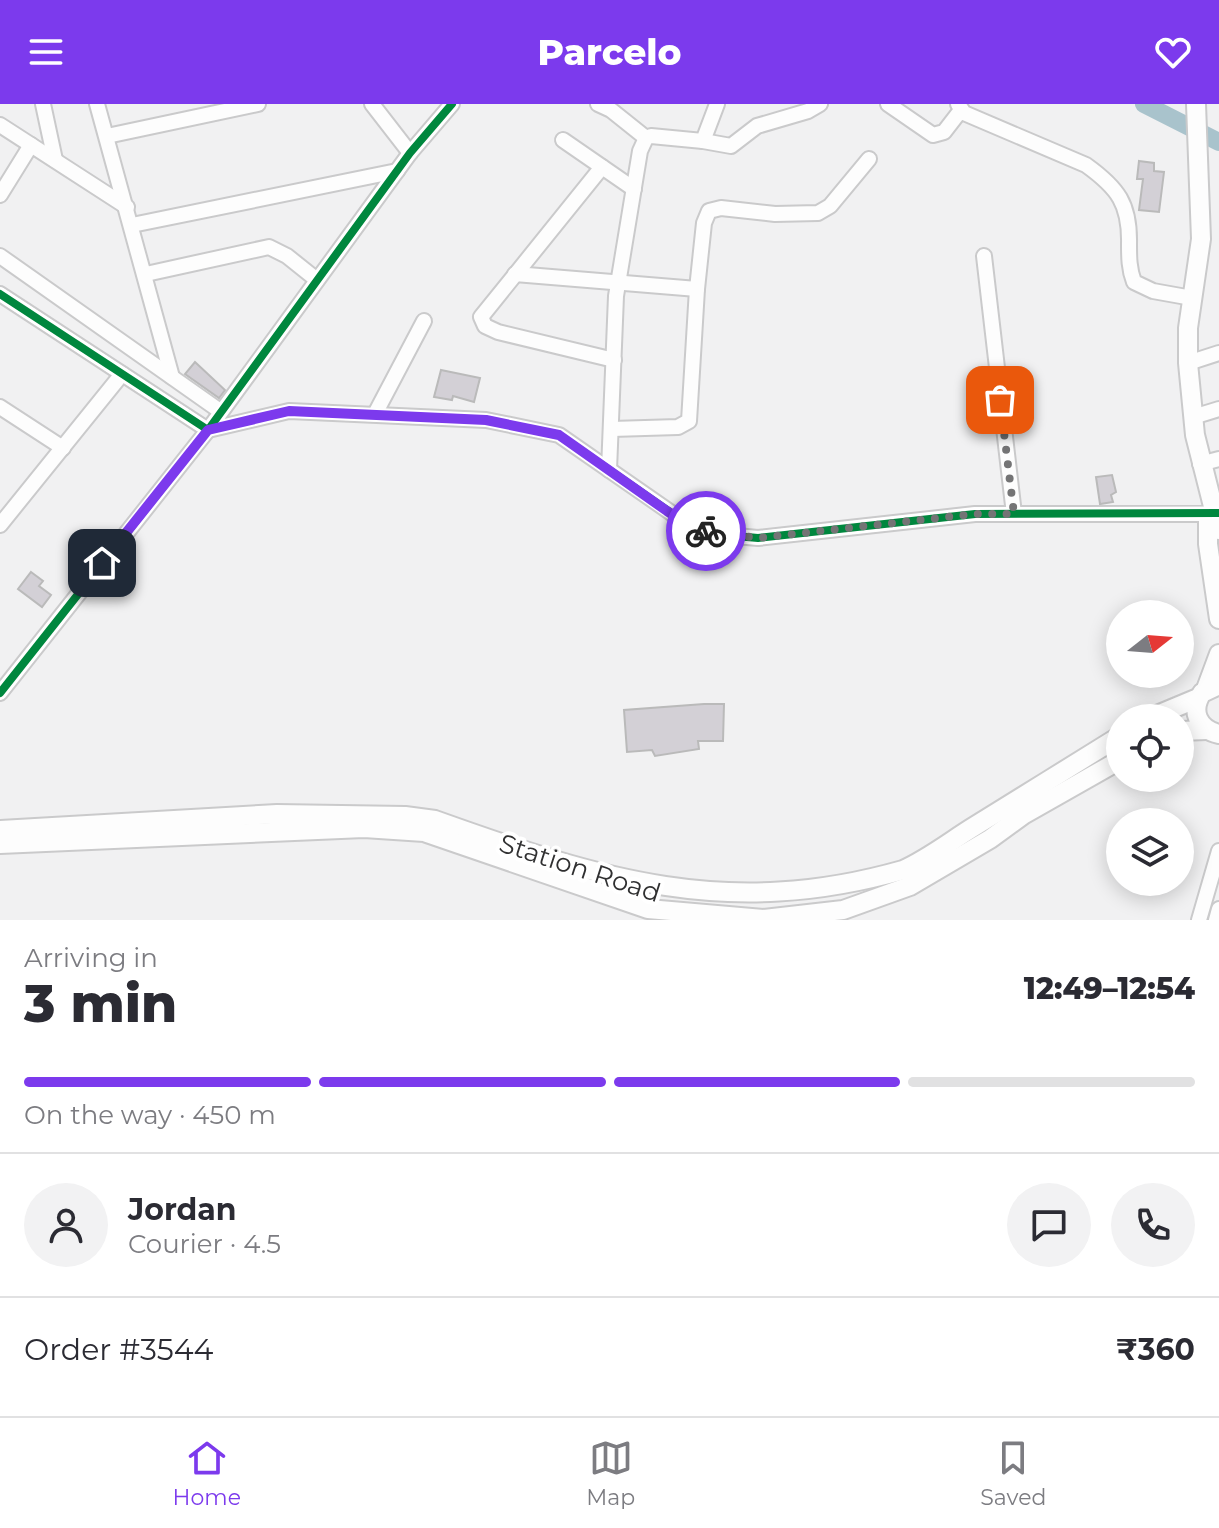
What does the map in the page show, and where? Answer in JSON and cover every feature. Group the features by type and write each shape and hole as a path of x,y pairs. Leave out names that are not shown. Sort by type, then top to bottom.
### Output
{"main road":[{"path":"1196,105 1201,239 1192,298 1188,363 1200,464 1214,515 1208,544 1219,619"},
{"path":"1216,734 1196,716 1219,654"},
{"path":"1179,704 1208,690"},
{"path":"1194,732 1216,734"},
{"name":"Station Road","path":"632,896 758,906 857,887 906,869 1106,745"},
{"name":"Station Road","path":"0,844 364,828 435,820 632,896 659,911 757,919 848,909 917,883 1023,815 1106,768"},
{"name":"Station Road","path":"0,830 277,814 405,823"}],"street":[{"path":"43,104 55,160"},
{"path":"97,104 172,377"},
{"path":"107,136 258,104"},
{"path":"372,104 410,153"},
{"path":"0,693 208,430 410,153 452,104"},
{"path":"598,104 611,110 646,138"},
{"path":"703,141 717,104"},
{"path":"609,470 618,283 640,151 646,138 657,135 731,146 757,126 808,111 820,104"},
{"path":"888,104 933,135 944,132 960,107 1086,165 1102,176 1123,200 1130,220 1130,272 1134,282 1153,291 1192,298"},
{"path":"0,125 127,207"},
{"path":"563,140 634,189"},
{"path":"0,195 31,145"},
{"path":"612,429 678,427 689,421 697,289 704,223 709,211 721,208 775,214 818,213 830,206 869,159"},
{"path":"602,167 481,317 485,326 614,360"},
{"path":"132,225 397,171"},
{"path":"146,274 269,247 287,256 317,280"},
{"path":"0,256 220,411"},
{"path":"984,256 1014,514"},
{"path":"515,274 697,289"},
{"path":"0,294 208,430 289,411 486,420 559,435 693,528 725,535 758,538 975,514 1214,515"},
{"path":"375,414 424,321"},
{"path":"1188,363 1219,353"},
{"path":"0,525 122,374"},
{"path":"0,407 63,448"},
{"path":"1193,417 1219,409"},
{"path":"1200,464 1219,459"},
{"path":"1199,920 1219,851"},
{"path":"1216,920 1219,909"}],"building":[{"path":"1139,161 1154,163 1154,171 1164,172 1159,212 1139,210 1143,179 1137,179"},
{"path":"195,362 225,390 219,398 185,374"},
{"path":"441,370 480,378 474,402 453,396 452,400 434,397"},
{"path":"1112,475 1116,492 1111,495 1113,502 1100,504 1096,477"},
{"path":"31,572 43,581 39,586 51,595 42,607 18,589"},
{"path":"724,704 723,741 698,741 699,749 655,756 652,750 627,752 624,710"}],"waterway":[{"path":"1144,104 1219,142"}],"cycle path":[{"path":"0,693 208,430 410,153 452,104"},
{"path":"0,294 208,430 289,411 486,420 559,435 693,528 725,535 758,538 975,514 1219,513"}],"way so far":[{"path":"706,531 758,538 975,514 1014,514 1000,400"}],"route":[{"path":"102,563 208,430 289,411 322,410 486,420 559,435 693,528 706,531"}]}
